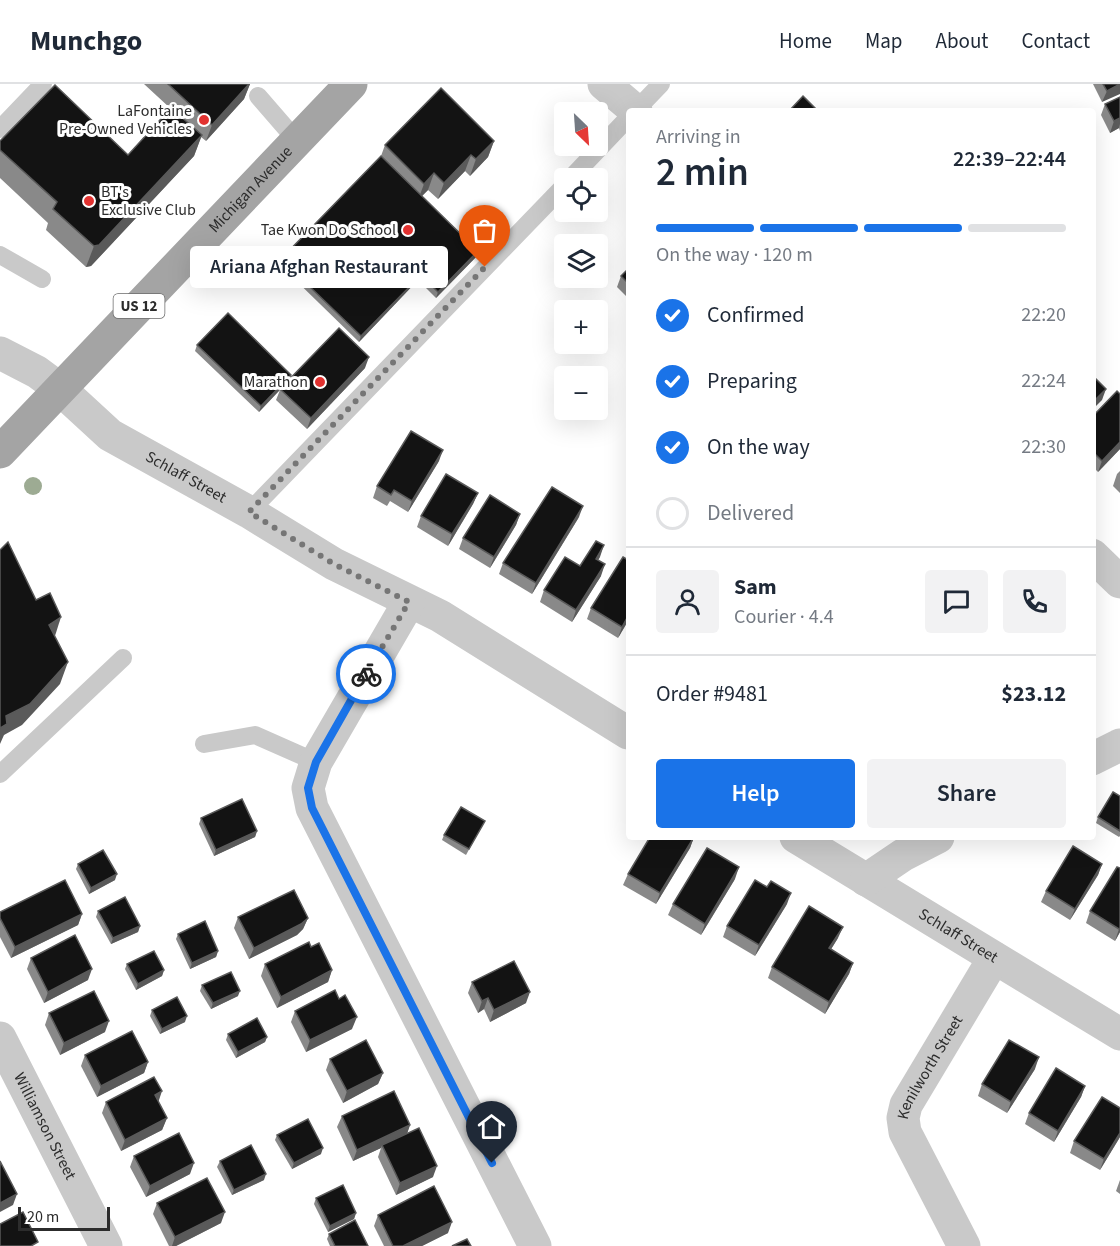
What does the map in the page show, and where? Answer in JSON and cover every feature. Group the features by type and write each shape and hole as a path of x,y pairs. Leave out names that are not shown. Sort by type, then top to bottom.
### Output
{"main road":[{"name":"Michigan Avenue","path":"0,452 351,84"}],"street":[{"path":"604,84 632,108"},
{"name":"Schlaff Street","path":"0,353 37,372 60,389 110,435 249,512 334,564 440,616 626,732"},
{"path":"1096,559 1120,582"},
{"path":"409,602 316,762 308,788 312,808 535,1246"},
{"path":"1096,757 1120,745"},
{"name":"Schlaff Street","path":"801,840 1120,1034"},
{"path":"866,880 903,855 932,840"},
{"name":"Kenilworth Street","path":"964,1246 906,1132 903,1118 906,1105 994,958"},
{"name":"Williamson Street","path":"0,1038 106,1246"}],"lane":[{"path":"0,129 43,84"},
{"path":"638,108 661,84"},
{"path":"258,96 297,141"},
{"path":"580,168 626,120"},
{"path":"249,512 554,196"},
{"path":"0,255 42,279"},
{"path":"0,774 123,658"},
{"path":"204,744 255,735 316,762"}],"building":[{"path":"168,84 249,84 212,125"},
{"path":"1103,84 1120,84 1107,91"},
{"name":"BT's Exclusive Club","path":"55,85 128,155 171,108 202,135 99,245 94,246 53,209 57,202 0,150 0,141"},
{"path":"441,88 494,141 476,159 471,155 444,183 434,173 424,184 385,145"},
{"path":"803,96 815,108 792,108"},
{"path":"1120,97 1120,118 1114,121 1105,104"},
{"path":"381,156 478,251 438,292 421,275 361,336 281,259"},
{"path":"626,271 626,281 621,276"},
{"path":"228,313 291,375 261,406 197,345"},
{"path":"339,328 369,357 311,418 280,389"},
{"path":"1096,379 1106,389 1096,399"},
{"path":"1117,391 1120,394 1120,442 1102,461 1096,455 1096,413"},
{"path":"411,431 443,450 412,501 394,490 391,495 377,486"},
{"path":"446,474 478,493 452,534 421,516"},
{"path":"552,487 583,506 536,583 503,563"},
{"path":"490,495 520,514 494,557 463,538"},
{"path":"596,541 604,545 596,559 605,564 576,610 544,590 565,557 580,566"},
{"path":"8,542 36,600 50,593 61,617 49,625 68,662 30,704 6,716 7,724 0,728 0,550"},
{"path":"623,557 626,559 626,620 622,627 591,608"},
{"path":"1113,792 1120,796 1120,831 1098,817"},
{"path":"242,799 257,831 216,850 201,818"},
{"path":"461,807 485,821 469,849 444,835"},
{"path":"648,840 692,840 660,893 628,874"},
{"path":"1073,846 1102,864 1075,909 1046,891"},
{"path":"707,848 739,867 705,924 673,904"},
{"path":"103,850 117,874 91,888 78,864"},
{"path":"1117,867 1120,868 1119,929 1090,911"},
{"path":"65,880 82,914 15,947 0,918 0,912"},
{"path":"755,880 767,887 771,881 791,893 759,945 727,926"},
{"path":"294,890 308,918 301,924 254,948 238,917"},
{"path":"125,897 140,926 113,938 98,911"},
{"path":"809,906 843,927 829,948 853,963 829,1002 772,967"},
{"path":"205,921 218,951 192,963 178,934"},
{"path":"75,935 92,969 48,992 31,958"},
{"path":"309,942 311,947 319,943 332,970 281,997 265,964"},
{"path":"154,951 164,970 138,984 127,964"},
{"path":"514,961 530,992 494,1010 488,998 482,1001 472,982"},
{"path":"231,972 240,991 213,1003 202,985"},
{"path":"335,990 339,999 345,995 357,1017 310,1040 295,1011"},
{"path":"94,991 109,1021 64,1043 49,1013"},
{"path":"177,997 187,1016 162,1029 152,1010"},
{"path":"257,1018 267,1037 238,1052 228,1034"},
{"path":"132,1031 148,1062 101,1086 85,1055"},
{"path":"366,1040 383,1073 347,1091 330,1059"},
{"path":"1009,1040 1039,1057 1011,1102 982,1084"},
{"path":"1056,1068 1085,1086 1058,1131 1029,1113"},
{"path":"154,1077 162,1091 155,1095 167,1118 125,1140 106,1102"},
{"path":"394,1091 410,1125 357,1150 342,1116"},
{"path":"1102,1097 1120,1108 1120,1133 1104,1159 1074,1141"},
{"path":"308,1119 323,1148 294,1163 277,1135"},
{"path":"419,1128 437,1166 400,1183 382,1145"},
{"path":"179,1133 194,1163 150,1186 134,1156"},
{"path":"251,1145 266,1174 234,1190 220,1161"},
{"path":"0,1161 17,1194 0,1203"},
{"path":"207,1178 225,1212 175,1237 157,1203"},
{"path":"343,1185 356,1213 330,1226 316,1198"},
{"path":"434,1186 452,1222 403,1246 393,1246 378,1215"},
{"path":"23,1212 38,1242 31,1246 0,1246 0,1224"},
{"path":"355,1220 368,1246 335,1246 329,1234"},
{"path":"467,1239 471,1246 452,1246"}],"way so far":[{"path":"366,674 409,602 334,564 249,512 485,267"}],"place":[{"name":"LaFontaine Pre-Owned Vehicles","path":"204,120"},
{"name":"BT's Exclusive Club","path":"89,201"},
{"name":"Tae Kwon Do School","path":"408,230"},
{"name":"Ariana Afghan Restaurant","path":"485,267"},
{"name":"Marathon","path":"320,382"}],"route":[{"path":"366,674 309,778 308,788 312,808 492,1163"}]}
